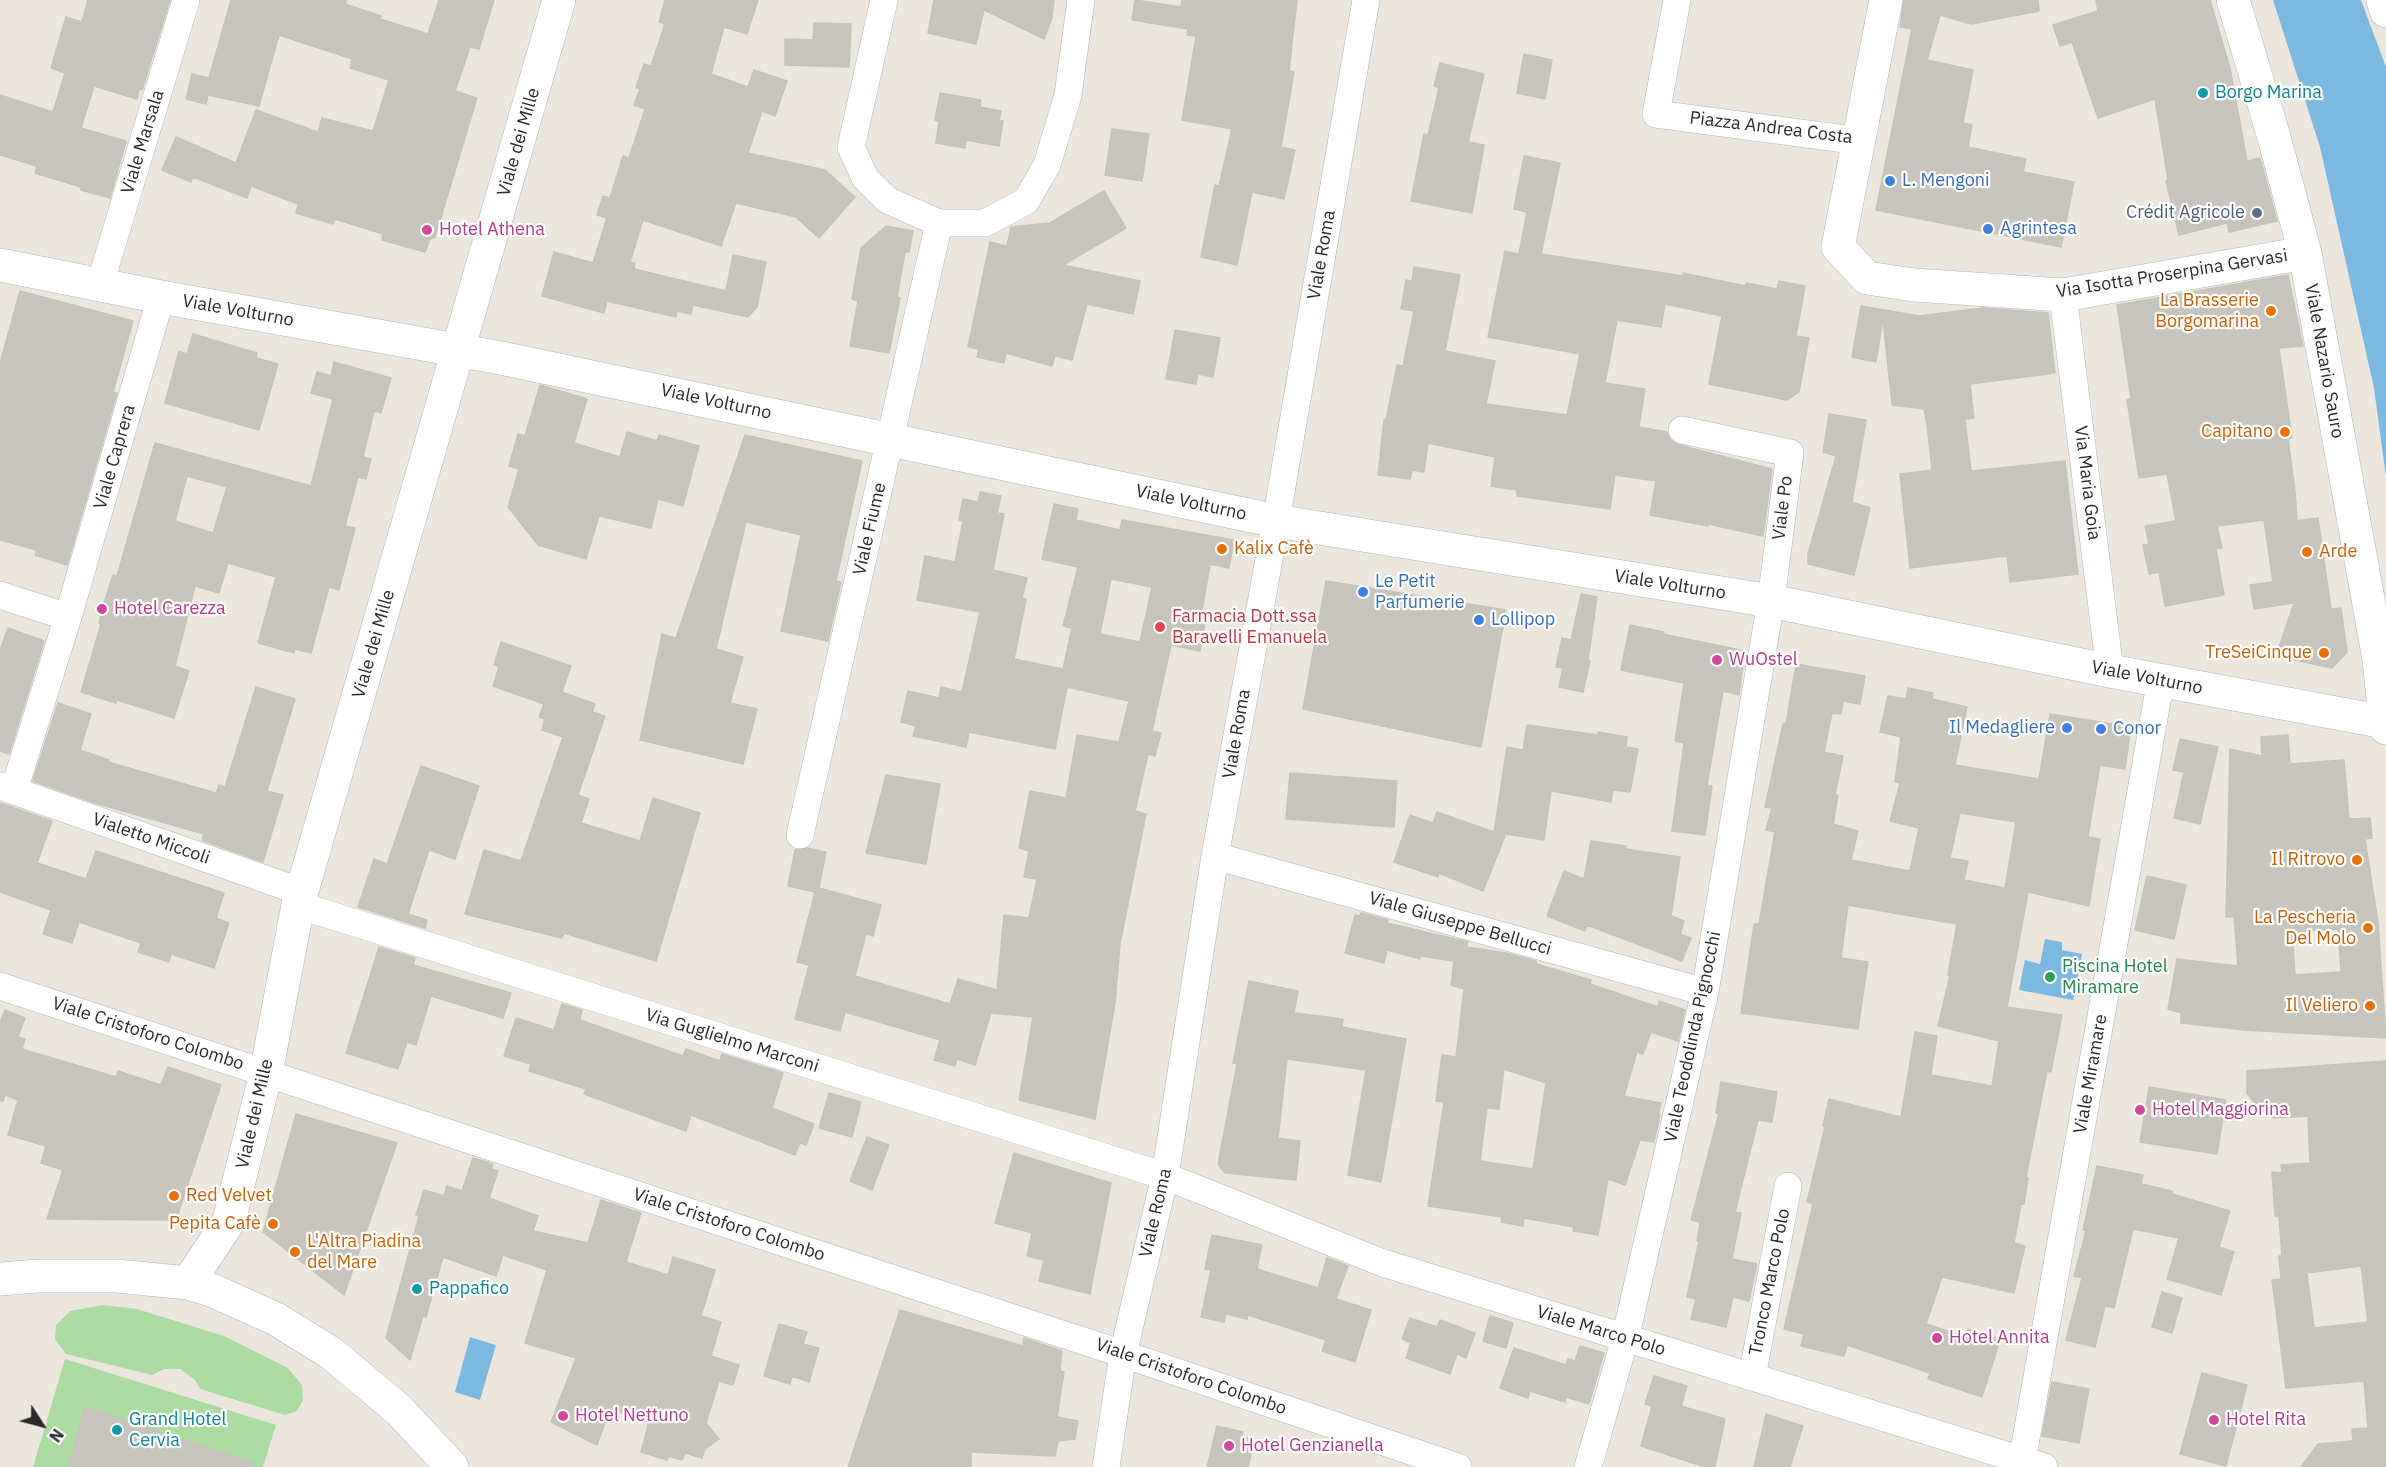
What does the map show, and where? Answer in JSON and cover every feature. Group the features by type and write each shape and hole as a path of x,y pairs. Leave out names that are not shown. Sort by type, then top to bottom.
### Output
{"street":[{"name":"Viale Marsala","path":"100,284 186,0"},
{"name":"Viale dei Mille","path":"188,1283 229,1221 266,1073 300,898 559,0"},
{"path":"884,0 851,147 865,178 887,200 939,223 985,223 1026,201 1047,165 1068,95 1081,0"},
{"name":"Viale Roma","path":"1106,1467 1124,1354 1165,1176 1215,856 1276,521 1366,0"},
{"name":"Piazza Andrea Costa","path":"1677,0 1656,114 1860,141 1886,0"},
{"name":"Viale Nazario Sauro","path":"2233,0 2305,253 2379,659 2386,728"},
{"path":"2383,0 2386,11"},
{"name":"Via Isotta Proserpina Gervasi","path":"1860,141 1838,247 1867,278 1914,285 2063,295 2305,253"},
{"name":"Viale Fiume","path":"800,835 939,223"},
{"name":"Viale Volturno","path":"0,265 161,297 459,351 891,438 1276,521 1771,601 2110,671 2385,722"},
{"name":"Via Maria Goia","path":"2063,295 2110,671"},
{"name":"Viale Caprera","path":"7,788 68,617 161,297"},
{"name":"Viale Po","path":"1682,430 1790,453 1771,601"},
{"path":"0,595 68,617"},
{"name":"Viale Teodolinda Pignocchi","path":"1588,1467 1626,1339 1705,992 1771,601"},
{"name":"Viale Miramare","path":"2029,1465 2150,736 2162,681"},
{"name":"Vialetto Miccoli","path":"7,788 300,898"},
{"name":"Viale Giuseppe Bellucci","path":"1215,856 1705,992"},
{"name":"Via Guglielmo Marconi","path":"300,898 1165,1176"},
{"name":"Viale Cristoforo Colombo","path":"0,986 1124,1354 1458,1467"},
{"name":"Viale Marco Polo","path":"1165,1176 1383,1263 2029,1465"},
{"name":"Tronco Marco Polo","path":"1752,1377 1788,1186"},
{"path":"0,1280 38,1276 95,1276 188,1283 214,1291 276,1319 331,1353 399,1410 452,1467"}],"green space":[{"path":"102,1305 137,1309 224,1336 288,1368 302,1385 303,1400 297,1411 285,1415 200,1389 195,1380 180,1369 164,1369 152,1375 66,1354 55,1339 56,1325 70,1311"},
{"path":"65,1359 276,1425 263,1467 33,1467"}],"water":[{"path":"2273,0 2361,0 2386,67 2386,477 2374,388 2320,147"},
{"name":"Piscina Hotel Miramare","path":"2045,939 2062,942 2062,950 2082,954 2073,1000 2019,990 2025,960 2040,964"},
{"path":"470,1337 496,1345 480,1400 455,1392"}],"building":[{"path":"88,0 170,0 142,90 139,89 137,99 94,86 81,128 126,141 110,198 35,173 37,166 0,155 0,95 53,112 65,73 51,68 66,17 82,22"},
{"path":"231,0 347,0 345,4 381,16 380,19 428,34 439,0 494,0 479,49 470,47 455,91 477,98 435,237 430,239 425,252 382,240 383,234 335,219 333,224 296,213 298,204 251,186 247,198 193,177 191,182 162,170 176,137 236,163 256,110 318,132 322,118 373,131 389,80 350,68 352,59 279,35 259,106 208,95 206,104 186,99 192,74 209,78"},
{"path":"665,0 758,0 747,34 724,27 711,74 748,87 754,70 787,81 775,116 762,111 748,153 825,170 855,197 819,238 796,217 736,203 721,246 643,220 630,262 635,263 634,269 726,291 733,255 766,262 757,307 748,317 693,305 691,314 677,311 676,317 607,301 604,313 542,296 554,252 593,263 607,218 597,215 603,196 610,198 623,156 629,158 645,109 634,105 640,89 636,87 644,64 651,66 665,24 659,22"},
{"path":"934,0 1054,0 1052,18 1044,39 984,10 976,44 928,33"},
{"path":"1135,0 1181,7 1182,0 1297,0 1289,71 1294,72 1281,147 1295,150 1284,199 1252,192 1237,265 1201,257 1215,185 1219,186 1232,129 1182,120 1196,36 1187,35 1188,29 1132,20"},
{"path":"1904,0 2038,0 2039,11 1971,24 1940,15 1927,60 1973,70 1963,123 1972,125 1968,147 2026,159 2023,172 2074,182 2061,247 1876,210 1912,29 1900,27"},
{"path":"2096,0 2210,0 2230,68 2247,161 2260,158 2277,221 2229,232 2227,223 2179,235 2166,181 2168,180 2155,99 2098,118 2072,42 2060,46 2053,25 2098,11"},
{"path":"814,23 851,24 849,67 785,65 785,39 813,40"},
{"path":"1524,54 1552,60 1545,99 1517,93"},
{"path":"1440,63 1484,74 1468,142 1484,145 1472,213 1411,201 1424,134 1428,135 1439,88 1434,86"},
{"path":"940,93 981,100 980,107 1001,111 999,121 1003,121 999,146 966,140 965,148 936,143 939,121 935,120"},
{"path":"1112,129 1149,134 1142,181 1105,175"},
{"path":"1524,156 1560,163 1541,254 1683,276 1683,273 1745,286 1746,283 1777,289 1779,281 1805,286 1796,336 1809,338 1799,392 1787,400 1709,384 1722,316 1665,304 1661,327 1617,320 1605,383 1645,389 1639,427 1667,432 1671,441 1679,445 1772,469 1763,536 1650,515 1656,481 1615,475 1610,509 1517,496 1517,490 1491,486 1495,457 1428,443 1424,472 1412,470 1410,479 1378,475 1384,420 1386,420 1397,365 1403,366 1414,311 1401,309 1406,280 1412,281 1414,267 1460,275 1445,351 1495,361 1486,404 1567,415 1580,354 1488,337 1505,251 1519,254 1527,212 1514,209"},
{"path":"1104,191 1126,228 1063,265 1140,281 1133,314 1087,304 1072,360 1055,356 1052,366 1006,353 1004,363 977,357 979,349 968,347 990,242 1007,246 1011,227 1050,223"},
{"path":"886,226 913,231 909,252 905,252 897,297 900,298 889,353 850,346 858,301 852,299 861,248"},
{"path":"2288,275 2303,346 2279,348 2292,438 2288,439 2297,521 2318,518 2331,609 2341,608 2347,652 2332,668 2276,656 2294,603 2254,609 2250,585 2273,582 2264,520 2217,526 2222,548 2216,549 2224,595 2165,606 2159,572 2149,574 2143,545 2149,544 2145,526 2176,521 2167,474 2139,478 2127,400 2131,399 2117,305"},
{"path":"20,291 133,321 113,392 117,393 67,565 35,555 37,550 0,540 0,363"},
{"path":"1861,306 1919,316 1983,308 2048,313 2055,373 1970,384 1974,418 1965,419 1971,471 2065,461 2078,574 2010,582 2007,556 1910,568 1900,474 1932,470 1927,424 1924,409 1892,405 1883,319 1876,362 1852,357"},
{"path":"1175,330 1220,338 1213,377 1198,374 1196,384 1166,379"},
{"path":"193,334 257,353 256,358 278,364 259,430 165,403 179,351 187,354"},
{"path":"334,362 391,378 381,413 374,411 363,457 371,459 366,479 358,477 345,526 355,528 339,590 329,587 311,653 295,649 294,653 258,643 276,577 228,563 219,593 195,586 175,666 189,671 174,718 117,700 116,703 81,692 101,624 99,623 102,609 113,575 117,576 155,443 311,486 333,399 311,393 317,372 331,376","holes":["187,476 227,487 213,533 175,521"]},
{"path":"540,385 587,399 574,443 620,457 627,432 657,441 659,435 699,446 683,506 658,499 651,528 599,516 586,559 538,545 508,507 519,469 509,466 518,434 525,436"},
{"path":"1829,414 1866,420 1852,502 1870,508 1854,575 1808,564 1808,554 1836,456 1823,452"},
{"path":"745,435 862,461 836,581 841,582 828,641 781,631 801,535 746,522 716,649 743,657 730,703 757,709 743,764 640,740 662,634 676,638"},
{"path":"980,492 1001,496 997,513 1004,514 993,570 1027,578 1022,598 1026,599 1014,659 1063,669 1072,628 1063,626 1078,567 1042,559 1054,504 1078,509 1076,520 1120,530 1122,520 1234,540 1229,568 1210,564 1202,611 1207,612 1200,651 1171,645 1152,731 1161,733 1155,756 1148,754 1135,811 1146,814 1120,944 1115,1003 1095,1119 1019,1100 1033,1017 991,1013 975,1065 957,1059 955,1066 934,1060 940,1040 845,1012 840,1031 795,1019 809,965 797,962 815,892 788,886 795,850 807,848 826,852 819,888 881,905 873,936 866,934 855,976 950,1004 958,979 997,990 1004,915 1029,918 1037,879 1024,877 1029,851 1019,848 1030,791 1066,798 1077,735 1119,742 1129,701 1067,687 1055,749 969,732 966,747 913,736 916,726 901,722 908,691 939,698 941,687 962,692 980,612 917,600 925,556 955,562 963,521 959,520 963,499 978,502","holes":["1111,579 1152,587 1140,642 1100,634"]},
{"path":"1326,581 1506,610 1481,747 1303,709"},
{"path":"1581,594 1597,597 1588,661 1590,661 1583,692 1559,687 1563,668 1556,667 1562,638 1571,640"},
{"path":"1630,625 1745,651 1739,695 1723,691 1707,786 1712,786 1705,835 1672,831 1684,743 1675,741 1684,683 1621,670"},
{"path":"8,628 44,641 9,754 0,751 0,650"},
{"path":"501,642 571,666 562,692 595,704 592,712 605,716 578,795 589,799 581,823 640,841 653,798 700,813 656,961 564,933 562,938 465,914 484,850 521,861 563,737 542,730 545,719 539,717 544,704 493,686 499,667 494,665"},
{"path":"1796,664 1865,676 1860,704 1843,701 1841,714 1832,713 1824,752 1843,756 1835,795 1838,795 1833,824 1858,831 1851,860 1910,871 1919,828 1890,821 1900,783 1895,782 1901,737 1880,732 1888,696 1906,699 1908,688 1933,693 1932,699 1967,707 1955,765 2039,779 2050,714 2131,727 2125,769 2100,765 2088,837 2100,839 2089,906 2028,892 2007,1007 2062,1015 2051,1072 2047,1071 2026,1177 2028,1178 2024,1204 2021,1204 2014,1243 2025,1246 2014,1293 1942,1277 1926,1324 1966,1337 1968,1329 2000,1340 1982,1397 1928,1379 1930,1373 1847,1345 1844,1356 1801,1346 1804,1334 1784,1329 1813,1204 1807,1202 1825,1127 1823,1126 1829,1099 1901,1117 1915,1032 1937,1036 1931,1075 1992,1086 1999,1041 1938,1026 1950,975 1948,975 1957,924 1848,905 1841,958 1868,962 1858,1029 1741,1013 1754,924 1759,924 1775,832 1766,830 1772,808 1765,807 1783,724 1786,724","holes":["1960,813 2016,822 2005,888 1964,880 1968,861 1950,858"]},
{"path":"256,687 295,699 267,791 283,795 263,862 202,840 204,834 95,803 33,781 58,703 91,714 80,750 109,760 108,762 216,793 219,785 225,787"},
{"path":"1527,725 1627,737 1626,747 1638,749 1630,792 1613,790 1611,802 1551,791 1544,840 1494,832 1507,747 1523,750"},
{"path":"2288,735 2290,764 2344,760 2349,819 2370,818 2372,838 2365,839 2378,922 2386,1038 2244,1030 2181,1023 2181,1013 2168,1009 2177,959 2238,966 2234,917 2226,917 2230,749 2262,756 2261,737","holes":["2338,929 2341,972 2295,975 2292,932"]},
{"path":"2180,739 2218,747 2200,824 2174,818 2184,772 2173,770"},
{"path":"421,766 479,786 455,859 429,850 408,914 427,920 425,928 358,907 374,859 387,864"},
{"path":"1290,773 1397,781 1394,827 1286,819"},
{"path":"886,775 940,784 926,864 866,853"},
{"path":"0,803 52,821 37,863 86,879 96,851 224,893 216,918 229,923 214,968 171,954 169,962 138,952 141,943 79,922 72,943 43,934 51,910 0,892"},
{"path":"1437,812 1505,836 1483,891 1439,873 1438,877 1394,862 1410,815 1433,823"},
{"path":"1591,841 1626,846 1625,849 1680,857 1671,916 1684,921 1680,934 1691,938 1682,961 1587,925 1585,931 1547,916 1564,871 1584,879"},
{"path":"2147,876 2186,885 2174,939 2135,930"},
{"path":"1361,913 1388,920 1387,923 1468,942 1466,947 1506,953 1536,961 1536,964 1591,980 1590,984 1658,1007 1659,1001 1685,1010 1678,1041 1651,1032 1643,1054 1637,1052 1624,1096 1661,1103 1658,1115 1660,1115 1654,1142 1640,1140 1625,1185 1608,1179 1598,1235 1573,1231 1574,1227 1524,1218 1523,1226 1501,1222 1502,1217 1428,1206 1444,1102 1436,1101 1442,1055 1456,1057 1464,989 1451,985 1454,961 1420,956 1420,959 1387,950 1384,963 1345,953 1355,915 1360,916","holes":["1504,1069 1546,1083 1533,1169 1480,1161 1487,1108 1499,1109"]},
{"path":"379,947 415,958 413,965 511,993 503,1018 431,996 416,1045 407,1042 398,1069 346,1053"},
{"path":"1249,981 1298,991 1294,1013 1343,1019 1342,1027 1406,1039 1381,1182 1348,1175 1366,1070 1287,1059 1278,1138 1300,1141 1296,1180 1225,1173 1218,1164 1237,1064 1233,1063"},
{"path":"562,1004 582,1010 580,1020 683,1056 686,1049 720,1061 722,1054 783,1073 772,1108 814,1124 806,1145 800,1143 795,1155 691,1115 686,1131 584,1094 586,1089 529,1071 531,1064 504,1056 516,1018 554,1030"},
{"path":"5,1010 25,1018 18,1037 25,1039 22,1049 116,1077 118,1071 161,1085 168,1067 221,1085 176,1220 47,1219 63,1170 41,1163 46,1146 8,1135 18,1100 5,1095 3,1101 0,1101 0,1023"},
{"path":"2386,1061 2386,1467 2301,1467 2318,1444 2353,1441 2352,1429 2368,1428 2364,1381 2286,1388 2272,1280 2281,1279 2279,1256 2282,1256 2279,1217 2275,1216 2272,1172 2282,1173 2281,1165 2310,1163 2308,1116 2274,1118 2260,1110 2247,1093 2247,1071","holes":["2361,1266 2368,1322 2314,1328 2307,1273"]},
{"path":"1721,1082 1777,1092 1772,1122 1758,1120 1735,1212 1741,1213 1732,1259 1757,1264 1749,1301 1733,1297 1726,1327 1691,1319 1696,1299 1687,1297 1699,1241 1697,1241 1700,1222 1691,1220 1719,1113 1716,1113"},
{"path":"2149,1087 2226,1100 2217,1154 2140,1142"},
{"path":"829,1093 861,1102 852,1137 819,1128"},
{"path":"296,1114 397,1143 344,1295 263,1232"},
{"path":"867,1137 889,1145 872,1190 850,1181"},
{"path":"1014,1153 1111,1183 1090,1294 1039,1281 1044,1260 1027,1256 1032,1233 995,1223"},
{"path":"473,1158 493,1164 491,1169 498,1171 489,1198 538,1216 533,1231 588,1243 601,1200 641,1213 626,1262 668,1275 673,1257 715,1270 701,1316 721,1322 711,1356 739,1365 733,1385 719,1381 706,1423 719,1439 705,1449 702,1458 685,1453 682,1460 669,1456 667,1460 641,1452 649,1422 610,1409 597,1445 551,1422 576,1358 525,1343 547,1270 503,1255 496,1276 443,1257 426,1317 423,1316 410,1360 386,1338 424,1190 444,1196 447,1186 462,1191"},
{"path":"2097,1166 2143,1175 2141,1184 2172,1191 2172,1194 2230,1211 2219,1247 2234,1252 2221,1295 2167,1279 2179,1238 2133,1229 2114,1308 2105,1306 2095,1347 2066,1340 2082,1278 2074,1276 2086,1231 2083,1230"},
{"path":"1212,1235 1262,1245 1257,1269 1318,1288 1327,1258 1348,1266 1336,1299 1371,1310 1355,1362 1322,1351 1326,1340 1248,1315 1247,1319 1226,1314 1224,1322 1201,1317 1211,1270 1205,1269"},
{"path":"2162,1292 2182,1298 2172,1333 2152,1327"},
{"path":"900,1310 1023,1346 1024,1338 1062,1351 1060,1371 1064,1372 1057,1417 1078,1421 1075,1439 1058,1441 1055,1456 971,1452 971,1467 848,1467"},
{"path":"1490,1316 1513,1323 1506,1348 1483,1341"},
{"path":"1410,1318 1437,1327 1440,1320 1475,1333 1466,1358 1457,1354 1450,1374 1406,1358 1411,1343 1402,1339"},
{"path":"779,1324 807,1332 803,1344 819,1348 809,1382 792,1376 790,1384 764,1376"},
{"path":"1580,1346 1604,1353 1589,1404 1566,1397 1565,1402 1530,1391 1528,1398 1500,1388 1514,1348 1566,1365 1568,1359 1575,1361"},
{"name":"Hotel Rita","path":"2202,1373 2247,1385 2226,1466 2180,1454"},
{"path":"1654,1376 1687,1386 1681,1406 1725,1419 1715,1467 1705,1467 1641,1446 1652,1406 1645,1404"},
{"path":"2052,1382 2089,1389 2079,1443 2042,1436"},
{"name":"Grand Hotel Cervia","path":"85,1407 253,1463 252,1467 69,1467"},
{"path":"1766,1414 1803,1426 1790,1467 1754,1467"},
{"name":"Hotel Genzianella","path":"1217,1426 1243,1432 1241,1436 1248,1438 1246,1447 1252,1449 1248,1467 1207,1467"}],"place":[{"name":"Borgo Marina","path":"2203,93"},
{"name":"L. Mengoni","path":"1890,181"},
{"name":"Crédit Agricole","path":"2257,213"},
{"name":"Agrintesa","path":"1988,229"},
{"name":"Hotel Athena","path":"427,230"},
{"name":"La Brasserie Borgomarina","path":"2271,311"},
{"name":"Capitano","path":"2285,432"},
{"name":"Kalix Cafè","path":"1222,549"},
{"name":"Arde","path":"2307,552"},
{"name":"Le Petit Parfumerie","path":"1363,592"},
{"name":"Hotel Carezza","path":"102,609"},
{"name":"Lollipop","path":"1479,620"},
{"name":"Farmacia Dott.ssa Baravelli Emanuela","path":"1160,627"},
{"name":"TreSeiCinque","path":"2324,653"},
{"name":"WuOstel","path":"1717,660"},
{"name":"Il Medagliere","path":"2067,728"},
{"name":"Conor","path":"2101,729"},
{"name":"Il Ritrovo","path":"2357,860"},
{"name":"La Pescheria Del Molo","path":"2368,928"},
{"name":"Piscina Hotel Miramare","path":"2050,977"},
{"name":"Il Veliero","path":"2370,1006"},
{"name":"Hotel Maggiorina","path":"2140,1110"},
{"name":"Red Velvet","path":"174,1196"},
{"name":"Pepita Cafè","path":"273,1224"},
{"name":"L'Altra Piadina del Mare","path":"295,1252"},
{"name":"Pappafico","path":"417,1289"},
{"name":"Hotel Annita","path":"1937,1338"},
{"name":"Hotel Nettuno","path":"563,1416"},
{"name":"Hotel Rita","path":"2214,1420"},
{"name":"Grand Hotel Cervia","path":"117,1430"},
{"name":"Hotel Genzianella","path":"1229,1446"}]}
